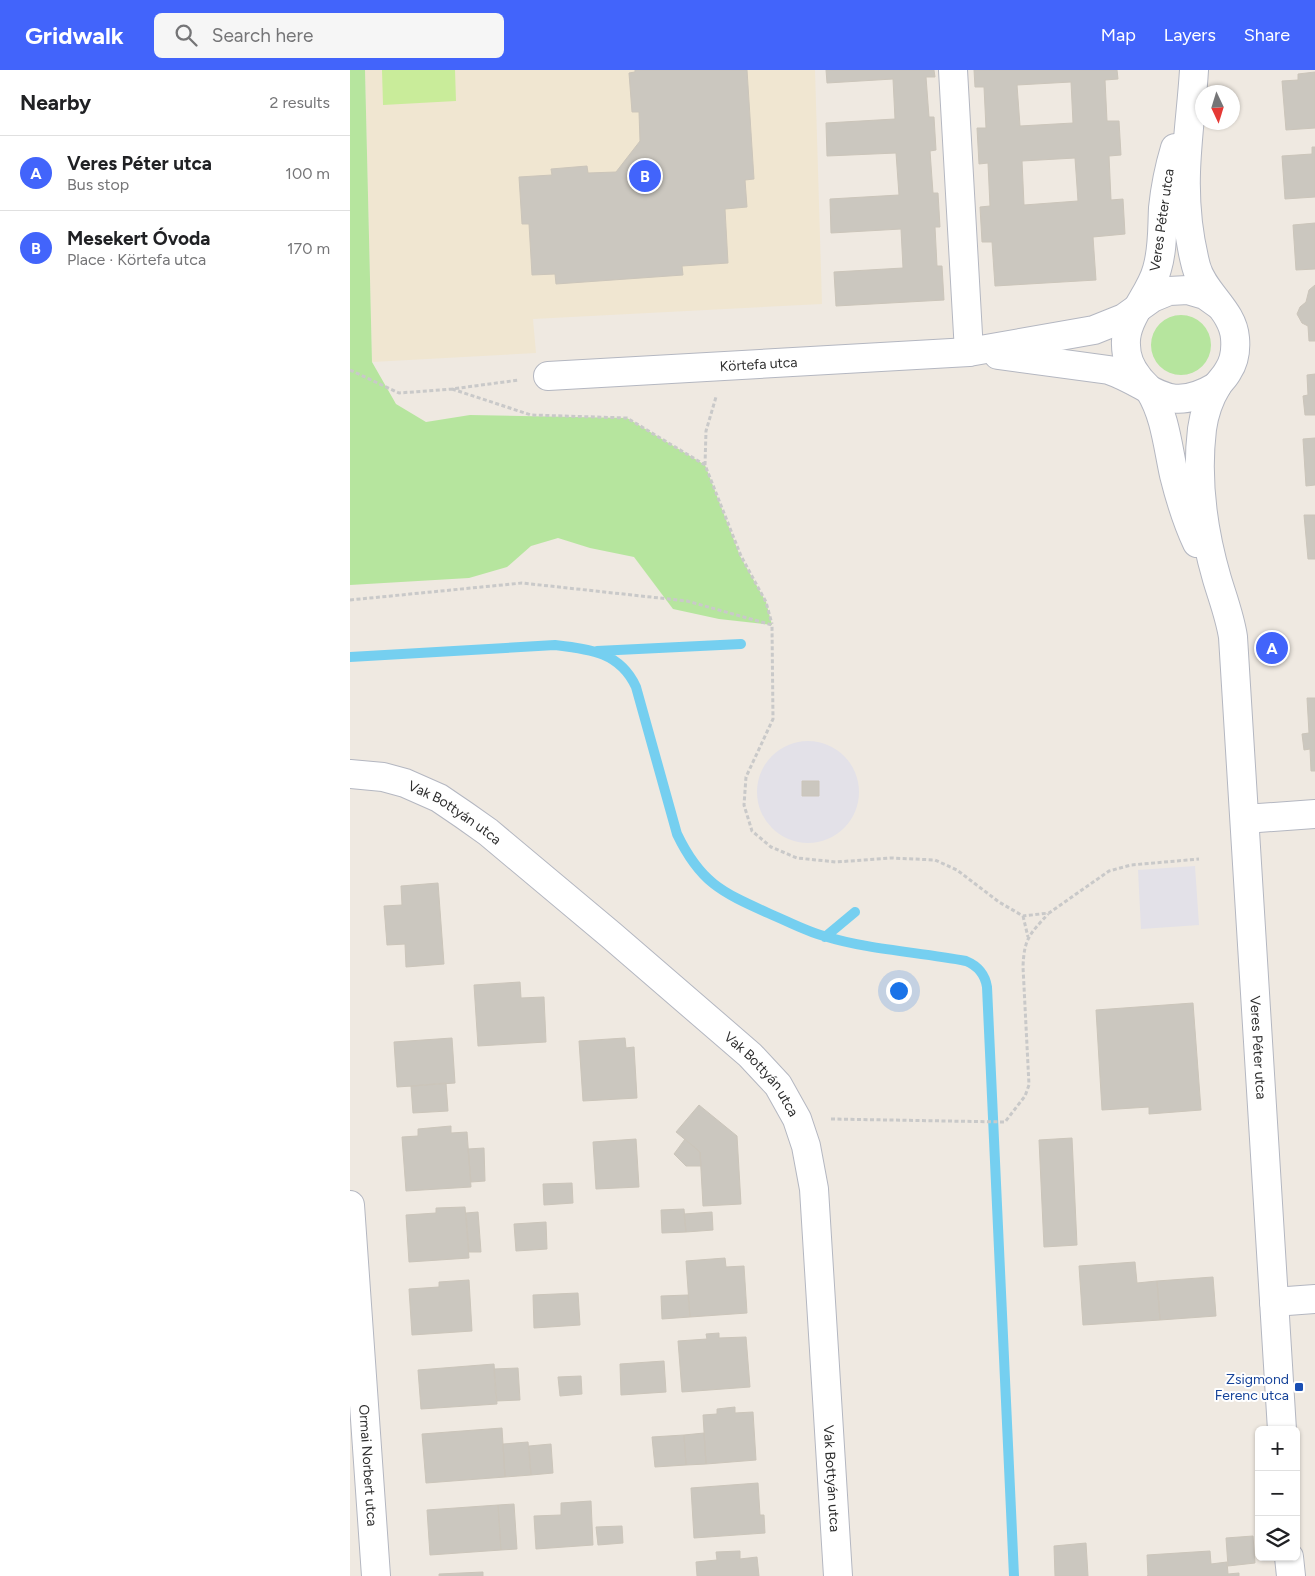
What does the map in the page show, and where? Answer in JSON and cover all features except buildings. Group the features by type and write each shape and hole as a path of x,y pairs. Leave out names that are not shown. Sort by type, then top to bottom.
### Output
{"street":[{"path":"953,70 969,352"},
{"name":"Veres Péter utca","path":"1194,70 1186,171 1189,229 1196,268 1207,289 1230,321 1235,338 1234,356 1228,372 1210,399 1202,428 1200,484 1203,514 1217,579 1228,609 1233,637 1282,1426"},
{"name":"Veres Péter utca","path":"1192,100 1170,166 1165,193 1161,248 1157,270 1148,292 1129,326 1126,344 1128,361 1137,377 1150,390 1167,398 1184,399 1201,395 1217,386"},
{"name":"Veres Péter utca","path":"1138,309 1152,298 1169,291 1188,290 1205,296 1220,306"},
{"name":"Körtefa utca","path":"548,376 969,352 1094,330 1110,325 1138,309"},
{"name":"Körtefa utca","path":"969,352 1108,370 1123,375 1150,390"},
{"name":"Veres Péter utca","path":"1150,390 1164,427 1174,475 1187,520 1200,550 1217,579"},
{"name":"Vak Bottyán utca","path":"350,774 383,777 417,787 439,798 488,832 750,1055 778,1086 797,1119 806,1146 814,1198 838,1576"},
{"path":"1245,819 1315,814"},
{"name":"Ormai Norbert utca","path":"350,1205 376,1576"},
{"path":"1274,1302 1315,1299"},
{"path":"1289,1561 1290,1576"}],"path":[{"path":"728,366 706,431 705,465 740,556 766,602 772,625 773,719 746,777 744,805 752,830 771,847 797,858 836,862 891,858 935,860 957,870 999,902 1023,916 1049,913"},
{"path":"350,370 399,393 452,389 548,376"},
{"path":"452,389 531,415 627,418 705,465"},
{"path":"350,600 522,583 687,602 772,625"},
{"path":"797,1119 1005,1122 1025,1096 1029,1085 1023,967 1024,951 1028,937 1049,913 1109,871 1131,864 1199,859"},
{"path":"1023,916 1028,937"}],"shaded area":[{"path":"365,70 815,70 822,304 533,319 536,353 372,362"},
{"path":"808,741 828,744 837,749 851,763 856,772 859,792 856,812 851,821 837,835 828,840 808,843 788,840 779,835 765,821 760,812 757,792 760,772 765,763 779,749 788,744"},
{"path":"1195,866 1199,925 1141,929 1138,870"}],"green space":[{"path":"350,70 365,70 372,362 396,404 426,422 470,415 627,418 705,465 740,556 766,602 772,625 719,619 673,609 634,557 590,548 558,538 531,546 507,567 469,578 350,585"},
{"path":"382,70 455,70 456,101 383,105"},
{"path":"1175,315 1187,315 1198,320 1206,328 1211,339 1209,357 1198,370 1187,375 1175,375 1164,370 1156,362 1151,351 1151,339 1156,328 1164,320"}],"waterway":[{"path":"597,651 741,644"},
{"path":"350,657 555,645 580,648 602,654 621,666 636,687 677,834 694,864 714,884 737,899 817,934 859,945 966,961 980,971 985,978 987,987 1014,1576"},
{"path":"825,937 855,912"}],"place":[{"name":"Mesekert Óvoda","path":"645,176"},
{"name":"Veres Péter utca","path":"1272,648"},
{"name":"Zsigmond Ferenc utca","path":"1299,1387"}]}
